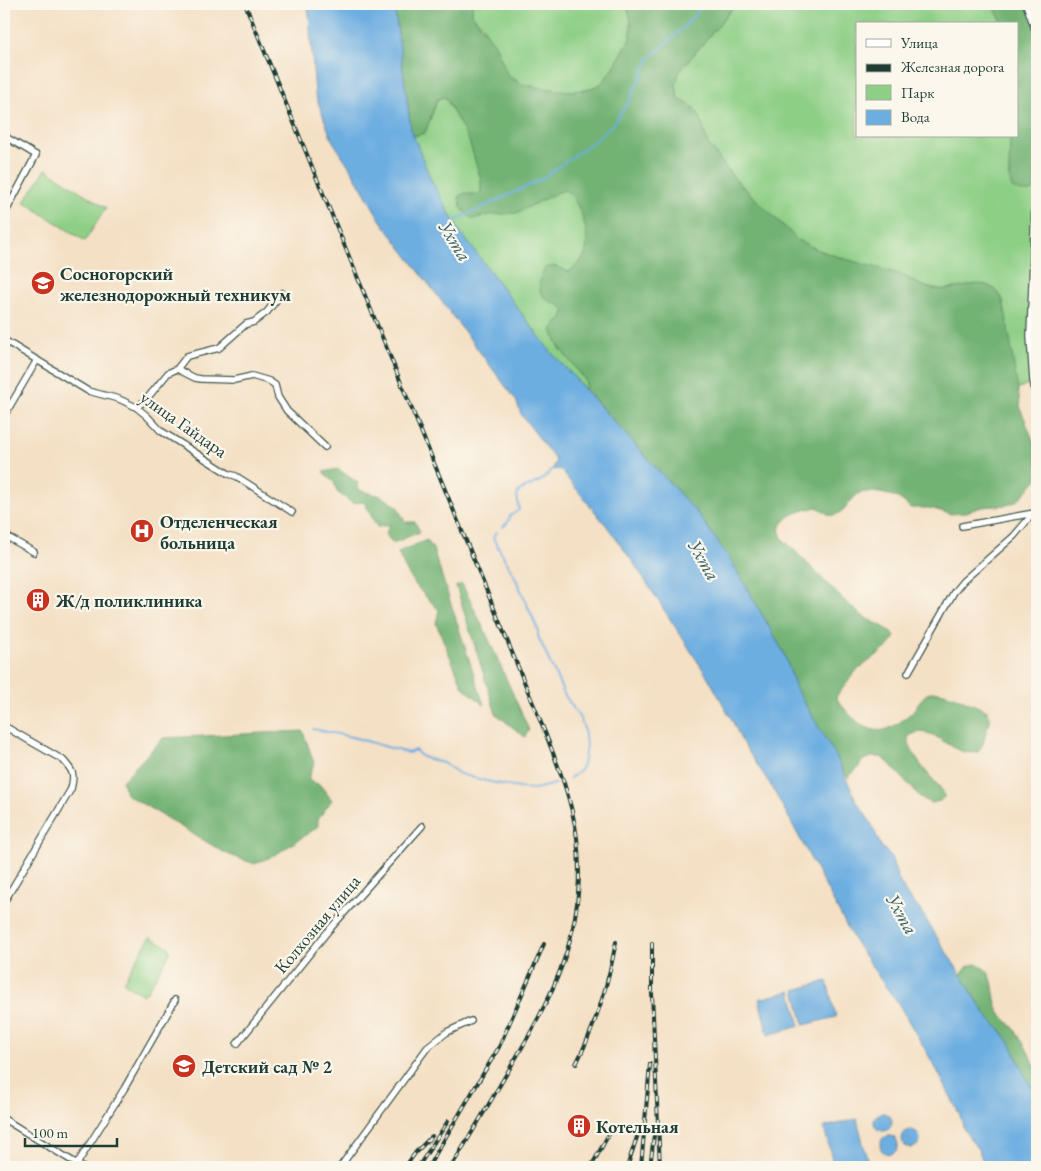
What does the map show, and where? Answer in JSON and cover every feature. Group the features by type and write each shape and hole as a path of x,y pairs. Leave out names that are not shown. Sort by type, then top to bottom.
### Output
{"street":[{"path":"1027,6 1037,35"},
{"path":"4,136 36,155 4,215"},
{"path":"1037,155 1030,336 1033,381 1037,401"},
{"path":"136,407 145,401 168,373 177,369 186,356 218,348 246,324 254,322 267,312 282,293"},
{"name":"улица Гайдара","path":"4,340 88,391 119,398 136,407 161,431 292,512"},
{"path":"4,416 37,360"},
{"path":"177,369 201,379 234,380 252,376 270,381 275,385 278,397 287,411 325,447"},
{"path":"962,526 1036,511"},
{"path":"908,673 954,592 963,581 1014,536 1036,511"},
{"path":"4,535 34,552"},
{"path":"4,726 63,760 73,775 71,788 4,902"},
{"name":"Колхозная улица","path":"237,1044 328,931 422,826"},
{"path":"4,1119 79,1166 175,1000"},
{"path":"340,1167 427,1048 447,1032 471,1021"}],"green space":[{"path":"394,4 472,4 472,14 495,44 508,76 522,84 570,91 586,90 601,84 613,69 631,37 631,21 627,4 736,4 680,71 676,83 678,98 694,108 700,117 708,144 734,178 798,240 810,246 835,256 899,274 926,287 946,289 982,284 991,287 998,293 1006,315 1021,410 1037,450 1037,479 1024,494 1015,502 1007,505 982,507 963,513 951,514 930,508 911,508 895,497 864,492 856,496 838,514 830,515 817,507 805,510 790,516 779,529 782,538 840,596 860,614 887,629 895,636 889,646 856,671 836,697 856,721 870,729 888,729 907,717 923,697 932,692 951,695 986,710 990,717 983,744 978,752 968,753 959,750 926,733 917,733 908,737 917,759 945,796 940,801 931,803 922,799 888,762 881,757 863,760 848,778 796,689 784,653 732,562 698,514 585,389 586,383 584,378 557,343 552,329 562,318 565,310 544,297 539,285 545,268 555,266 569,272 584,257 587,238 580,210 565,190 517,213 489,215 473,219 464,212 459,196 465,193 476,195 481,192 481,179 469,141 445,97 437,99 425,133 413,136"},
{"path":"472,4 627,4 631,21 631,37 613,69 601,84 586,90 570,91 541,88 522,84 508,76 483,26 472,14"},
{"path":"736,4 993,4 1002,22 856,22 856,138 1010,138 1009,177 1037,187 1037,380 1017,389 1003,299 989,286 973,285 946,289 930,288 893,273 838,258 798,240 734,178 708,144 694,108 678,98 676,83 680,71"},
{"path":"993,4 1037,4 1037,187 1028,192 1012,188 1009,177 1010,138 1018,138 1018,22 1002,22"},
{"path":"445,97 469,140 481,179 481,192 476,196 465,193 473,219 565,190 580,210 586,229 587,247 585,254 580,262 569,272 555,266 549,301 559,303 565,310 562,318 556,324 559,347 584,378 586,383 585,389 550,351 458,229 430,178 413,136 425,133 438,99"},
{"path":"46,169 106,208 85,241 24,202"},
{"path":"338,469 358,483 359,490 381,496 397,506 405,522 415,522 420,532 393,543 385,534 390,525 377,527 364,502 352,503 337,492 334,482 323,472"},
{"path":"427,540 433,549 484,705 463,687 436,623 439,610 415,584 398,552"},
{"path":"462,584 529,730 525,737 496,714 456,586"},
{"path":"303,731 314,763 308,780 320,785 332,800 318,819 318,826 315,829 275,855 255,864 227,854 126,794 122,781 163,738"},
{"path":"150,937 169,947 170,953 143,995 123,982"},
{"path":"975,964 983,967 988,972 1000,1013 1013,1027 1034,1062 1038,1074 1037,1094 1026,1078 1011,1044 999,1028 988,1018 961,975 968,966"}],"water":[{"name":"Ухта","path":"308,4 394,4 411,129 430,178 458,229 550,351 698,514 732,562 784,653 796,689 836,756 856,800 871,823 881,846 891,857 898,879 907,895 920,910 988,1018 999,1028 1011,1044 1026,1078 1037,1094 1037,1167 985,1167 979,1151 964,1130 960,1115 937,1070 898,1003 855,942 789,818 770,784 742,742 709,679 635,565 606,525 564,474 559,469 552,470 556,461 521,414 516,400 381,221 332,140 315,94"},
{"path":"827,981 836,1017 804,1025 795,990"},
{"path":"791,991 800,1026 768,1035 759,999"},
{"path":"883,1113 889,1116 892,1122 889,1128 883,1131 877,1128 874,1122 877,1116"},
{"path":"857,1119 869,1167 834,1167 824,1127"},
{"path":"911,1130 917,1133 920,1139 917,1145 911,1148 905,1145 902,1139 905,1133"},
{"path":"889,1136 895,1139 898,1145 895,1151 889,1154 883,1151 880,1145 883,1139"}],"waterway":[{"name":"Ухта","path":"452,222 540,180 594,141 613,124 630,100 649,59 683,28 704,4"},
{"path":"503,527 508,522 510,516 519,510 517,495 519,491 542,480 553,469"},
{"path":"497,532 493,538 515,577 538,630 538,636 564,694 581,720 584,729 586,745 583,765 570,778"},
{"path":"313,729 352,737 408,753 415,750 422,757 443,763 460,774 486,781 519,788 535,789 555,784"}],"railway":[{"path":"245,4 544,730 564,783 575,824 579,872 577,903 572,933 563,961 552,989 524,1045 451,1167"},
{"path":"576,1064 590,1035 609,974 616,942"},
{"path":"652,943 652,994 660,1167"},
{"path":"428,1167 499,1047 544,944"},
{"path":"641,1167 650,1064"},
{"path":"418,1167 448,1121"},
{"path":"627,1167 640,1128"},
{"path":"591,1167 611,1130"},
{"path":"650,1167 654,1135"},
{"path":"405,1167 416,1152 432,1136"}],"place":[{"name":"Сосногорский железнодорожный техникум","path":"43,283"},
{"name":"Отделенческая больница","path":"142,531"},
{"name":"Ж/д поликлиника","path":"38,600"},
{"name":"Детский сад № 2","path":"184,1066"},
{"name":"Котельная","path":"579,1126"}]}
